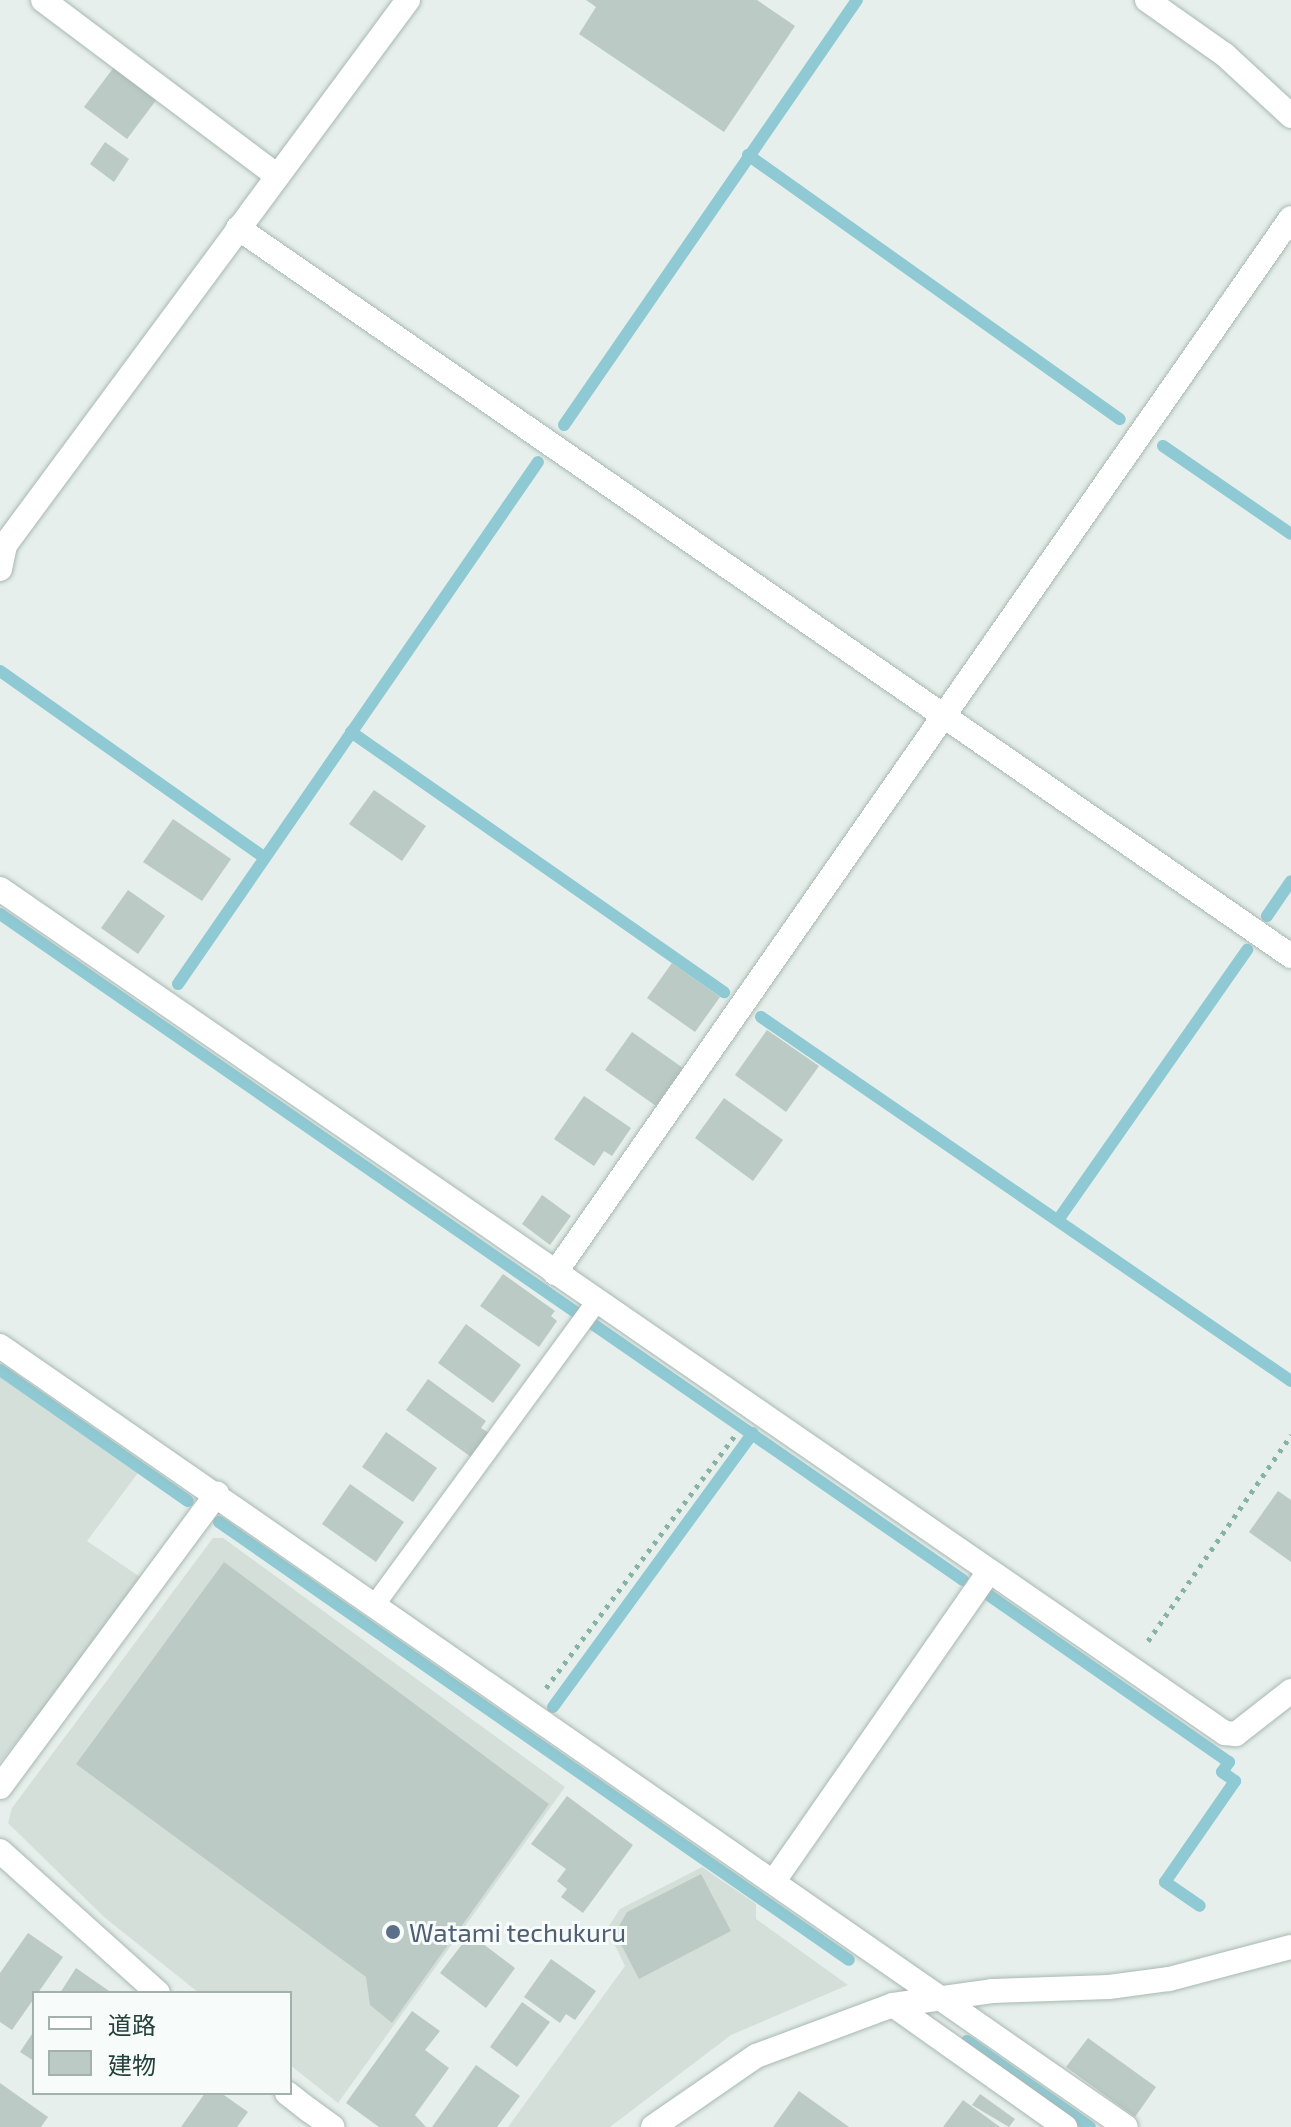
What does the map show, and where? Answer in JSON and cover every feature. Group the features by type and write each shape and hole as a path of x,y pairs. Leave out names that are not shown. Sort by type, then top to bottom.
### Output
{"street":[{"path":"43,0 277,176"},
{"path":"2,552 408,0"},
{"path":"1147,0 1225,55 1291,116"},
{"path":"555,1273 1291,218"},
{"path":"238,228 1291,956"},
{"path":"0,889 555,1273 593,1306 1225,1733 1236,1734 1288,1699"},
{"path":"0,1346 530,1709 1126,2127"},
{"path":"0,1787 217,1494"},
{"path":"774,1881 989,1572"},
{"path":"0,1852 156,1991"},
{"path":"653,2127 756,2056 893,2005 939,1997 1109,1987 1236,1964 1291,1947"},
{"path":"893,2005 1065,2127"},
{"path":"290,2095 332,2127"}],"lane":[{"path":"376,1603 593,1306"}],"path":[{"path":"530,1709 738,1432"},
{"path":"1129,1668 1291,1435"}],"shaded area":[{"path":"0,1376 138,1473 87,1541 146,1581 0,1762"},
{"path":"213,1538 223,1538 565,1787 338,2103 292,2067 292,1991 196,1991 104,1917 8,1823 12,1808"},
{"path":"702,1867 756,1904 756,1919 848,1985 731,2035 610,2127 508,2127 625,1966 607,1929 620,1909"}],"building":[{"path":"586,0 757,0 795,26 724,132 579,34 596,7"},
{"path":"114,67 157,99 127,139 84,107"},
{"path":"105,142 129,159 114,182 90,164"},
{"path":"374,790 426,826 402,861 349,824"},
{"path":"173,819 231,859 202,901 143,862"},
{"path":"128,890 165,916 138,954 101,928"},
{"path":"672,963 720,997 695,1032 647,998"},
{"path":"767,1030 819,1066 786,1112 735,1075"},
{"path":"632,1032 683,1068 656,1106 605,1070"},
{"path":"584,1096 631,1128 612,1156 604,1151 594,1166 554,1139"},
{"path":"724,1098 783,1140 753,1181 695,1138"},
{"path":"542,1195 571,1216 550,1245 522,1224"},
{"path":"503,1274 555,1311 551,1316 557,1321 539,1347 480,1306"},
{"path":"466,1324 521,1365 493,1403 438,1363"},
{"path":"428,1379 486,1421 481,1428 489,1433 471,1457 406,1410"},
{"path":"386,1432 437,1468 413,1502 362,1467"},
{"path":"350,1484 404,1522 376,1562 322,1524"},
{"path":"1278,1491 1291,1500 1291,1562 1249,1532"},
{"path":"224,1562 549,1804 392,2023 370,2005 366,1977 76,1764"},
{"path":"567,1796 633,1845 583,1913 561,1897 567,1889 557,1881 566,1869 531,1844"},
{"path":"701,1874 731,1931 639,1979 615,1933 627,1912"},
{"path":"28,1933 63,1957 39,1991 32,1991 32,2001 12,2030 0,2022 0,1973"},
{"path":"470,1934 515,1968 486,2008 440,1973"},
{"path":"551,1959 596,1991 575,2020 566,2014 560,2023 524,1997"},
{"path":"76,1968 109,1991 61,1991"},
{"path":"522,2002 550,2022 517,2067 490,2047"},
{"path":"412,2011 440,2031 425,2050 449,2068 415,2115 426,2127 379,2127 346,2103"},
{"path":"32,2034 32,2060 20,2052"},
{"path":"1088,2038 1156,2087 1135,2117 1066,2067"},
{"path":"476,2065 520,2096 497,2127 432,2127"},
{"path":"0,2083 48,2117 41,2127 0,2127"},
{"path":"799,2091 849,2127 773,2127"},
{"path":"980,2094 1015,2119 1009,2127 972,2105"},
{"path":"204,2095 224,2095 248,2112 237,2127 181,2127"},
{"path":"963,2100 1000,2127 943,2127"}],"waterway":[{"path":"564,425 857,0"},
{"path":"748,155 1120,419"},
{"path":"1163,446 1291,534"},
{"path":"178,984 538,462"},
{"path":"0,671 265,858"},
{"path":"351,732 724,992"},
{"path":"1267,916 1291,881"},
{"path":"0,914 963,1580"},
{"path":"1058,1220 1247,950"},
{"path":"761,1017 1291,1381"},
{"path":"0,1370 188,1501"},
{"path":"553,1707 753,1433"},
{"path":"219,1522 849,1960"},
{"path":"990,1596 1229,1762 1222,1772 1235,1781 1165,1882 1200,1906"},
{"path":"967,2041 1090,2127"}],"place":[{"name":"Watami techukuru","path":"393,1932"}]}
